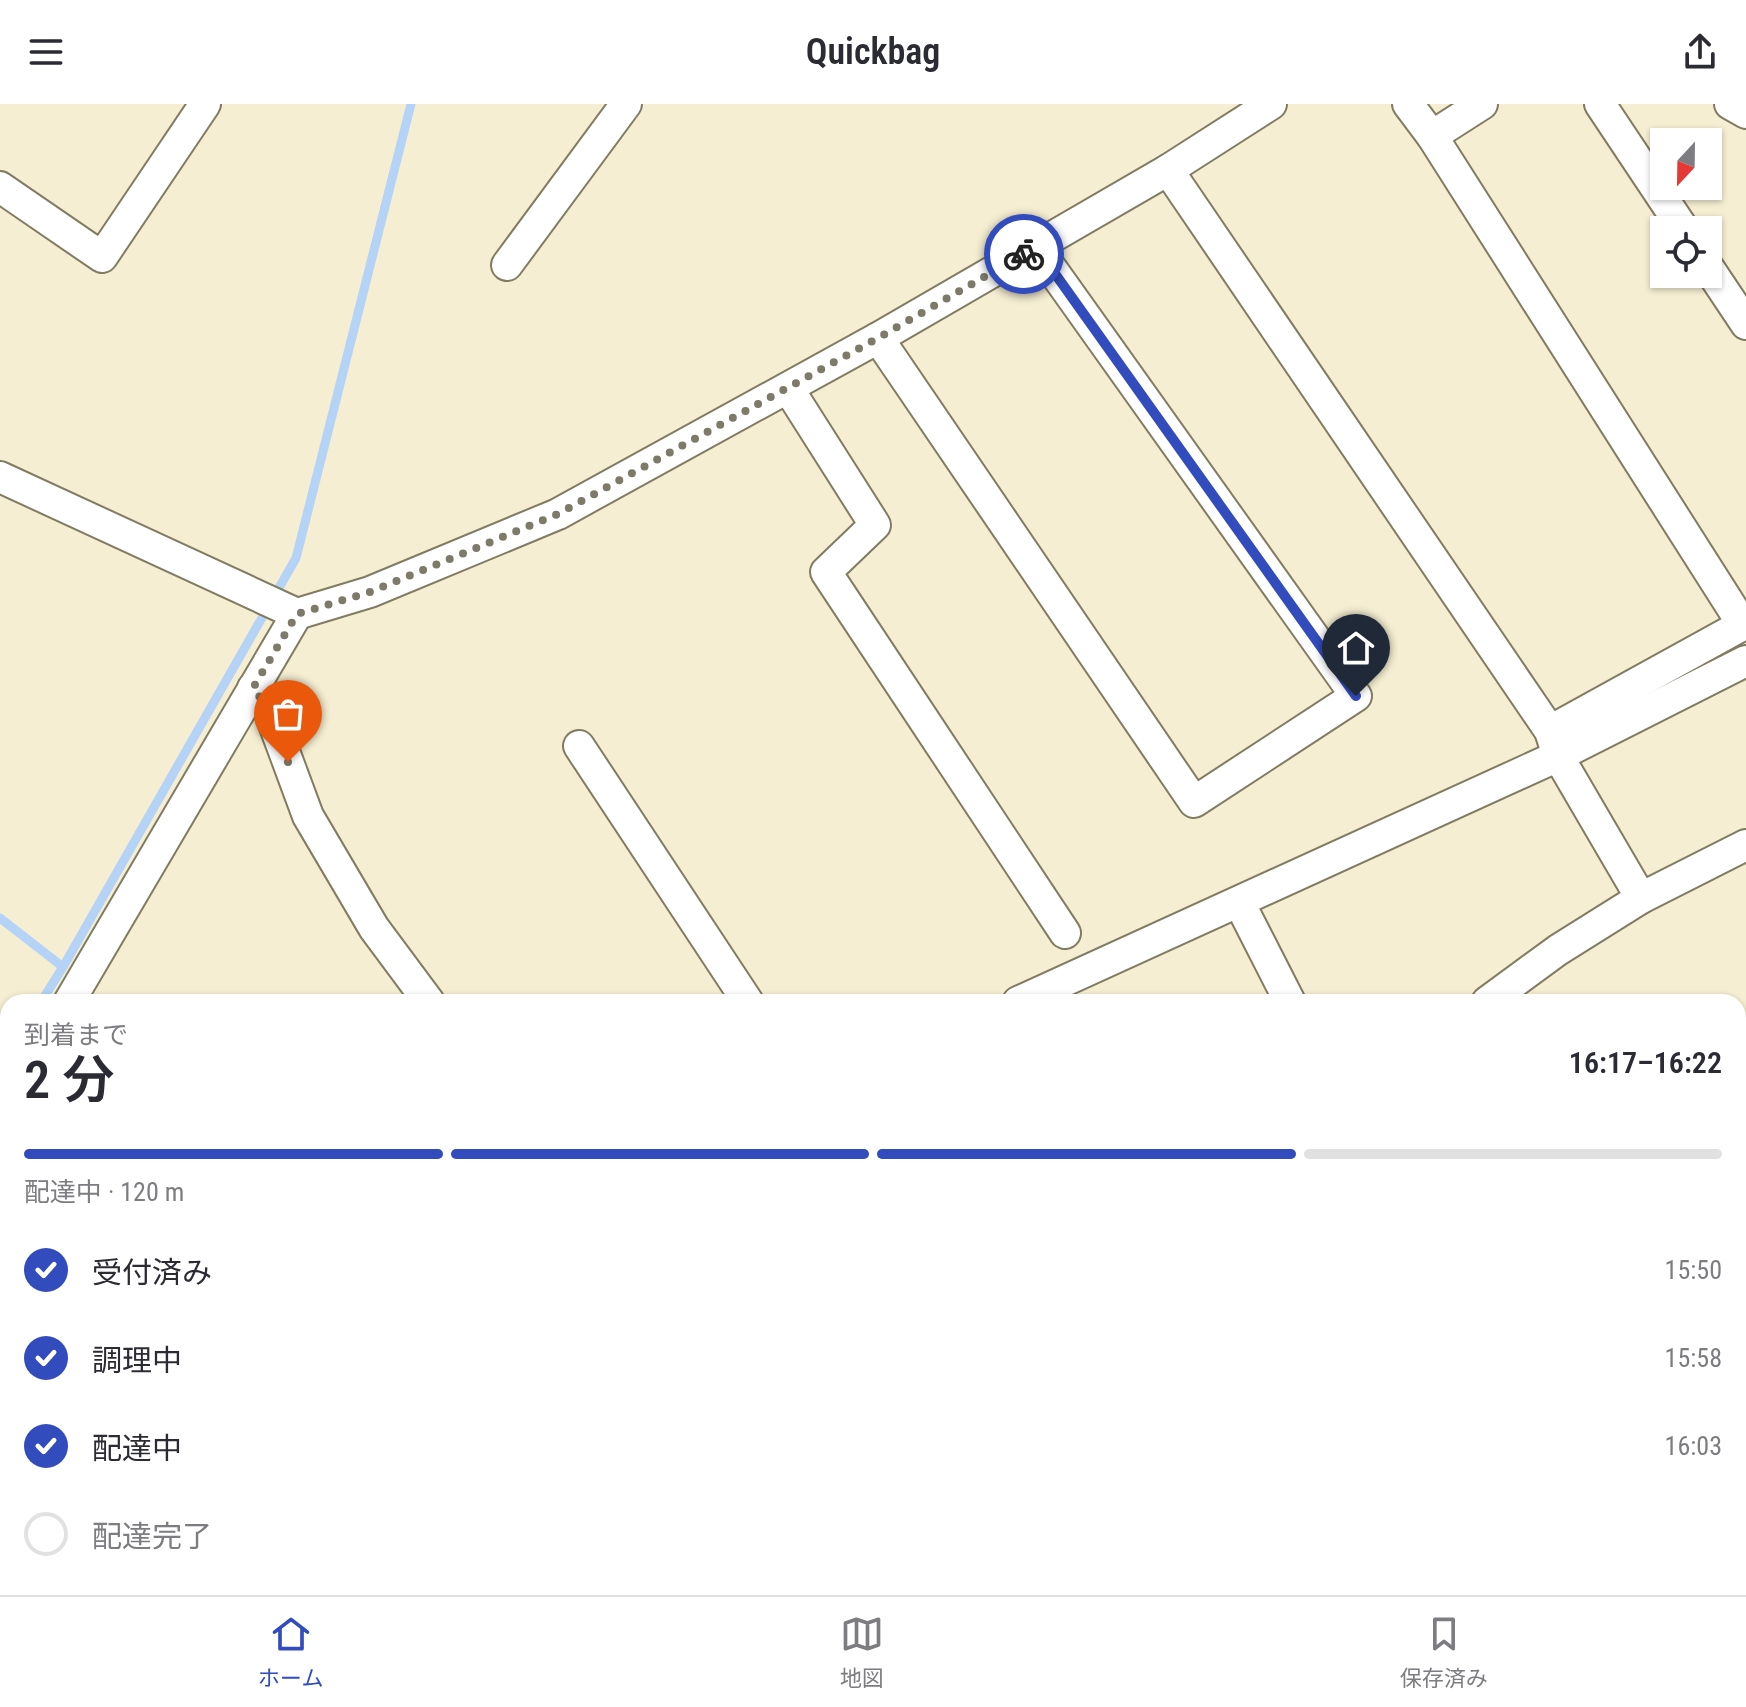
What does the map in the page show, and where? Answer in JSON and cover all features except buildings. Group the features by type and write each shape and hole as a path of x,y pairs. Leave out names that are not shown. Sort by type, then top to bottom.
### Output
{"street":[{"path":"0,187 102,257 205,104"},
{"path":"507,265 626,104"},
{"path":"0,477 290,611 370,592 558,514 878,338 1168,170 1271,104"},
{"path":"1408,104 1432,136 1744,624 1554,744"},
{"path":"1432,136 1482,104"},
{"path":"1600,104 1675,216"},
{"path":"1730,104 1746,113"},
{"path":"1168,170 1554,744 1641,898"},
{"path":"878,338 1194,802 1356,696 1036,247"},
{"path":"1722,288 1746,324"},
{"path":"788,388 875,525 826,572 1065,933"},
{"path":"74,994 253,688 290,611"},
{"path":"1036,994 1239,902 1554,744 1746,661"},
{"path":"253,688 268,708 308,816 374,928 422,994"},
{"path":"579,746 743,994"},
{"path":"1498,994 1558,950 1641,898 1746,845"},
{"path":"1239,902 1286,994"}],"waterway":[{"path":"46,994 296,558 411,104"},
{"path":"0,918 63,967"}],"way so far":[{"path":"288,762 268,708 253,688 297,614 370,592 558,514 1024,254"}],"route":[{"path":"1024,254 1036,247 1356,696"}]}
